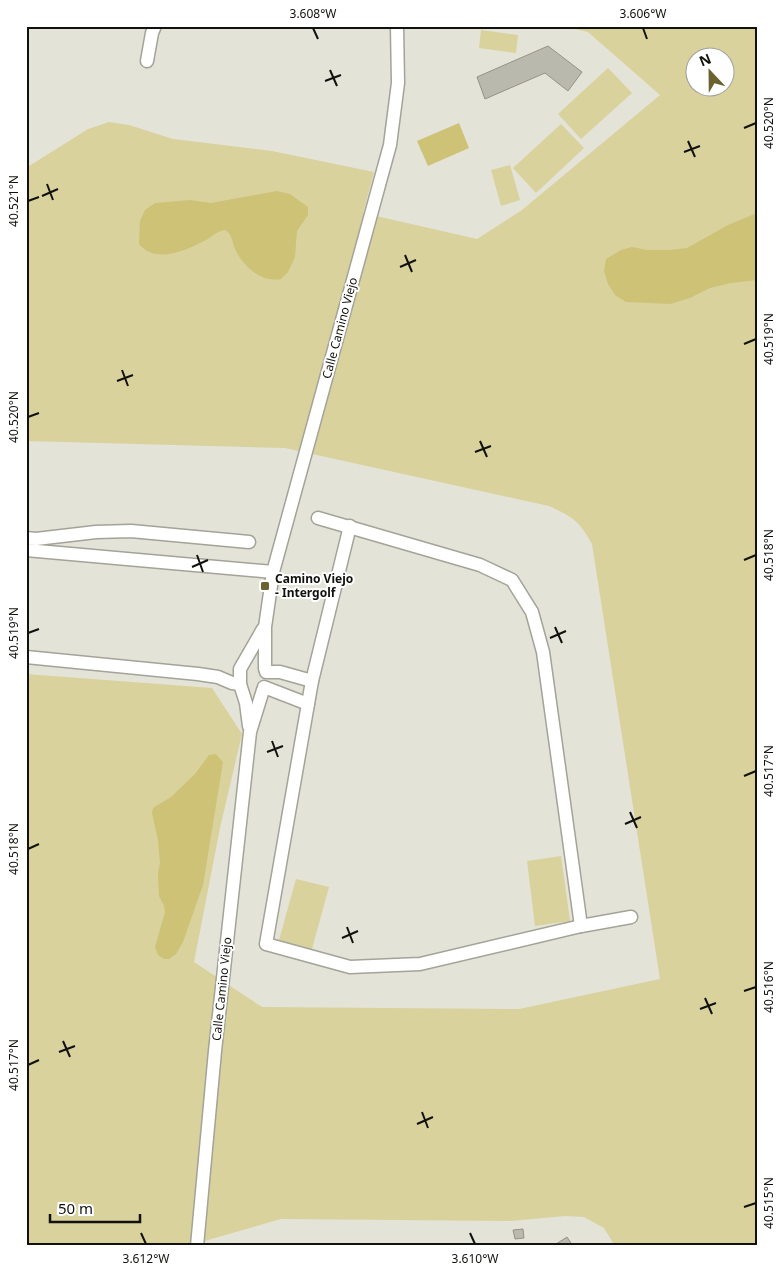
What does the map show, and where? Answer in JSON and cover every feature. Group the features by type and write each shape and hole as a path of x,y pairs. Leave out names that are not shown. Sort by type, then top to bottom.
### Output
{"street":[{"path":"147,61 155,26"},
{"name":"Calle Camino Viejo","path":"266,670 265,627 273,572 390,145 398,83 397,26"},
{"path":"318,518 480,565 512,580 532,612 543,652 581,926"},
{"path":"350,526 312,681 266,944 350,967 420,964 581,926 630,917"},
{"path":"26,538 36,539 96,532 131,531 249,542"},
{"path":"26,550 273,572"},
{"name":"Calle Camino Viejo","path":"241,667 265,627"},
{"path":"26,657 218,677 241,687 248,694 257,694 264,689 266,670"},
{"path":"198,674 241,667 248,662 256,661 266,670 312,681"},
{"path":"241,667 241,687"},
{"name":"Calle Camino Viejo","path":"241,687 250,732"},
{"path":"264,689 308,704"},
{"name":"Calle Camino Viejo","path":"198,1246 215,1051 250,732 264,689"}],"shaded area":[{"path":"562,26 757,26 757,1246 615,1246 604,1228 584,1217 565,1216 511,1221 281,1219 187,1246 26,1246 26,674 212,688 242,734 220,828 194,962 262,1007 519,1009 660,979 592,544 583,530 574,520 549,506 285,448 26,441 26,168 88,129 109,122 129,125 173,139 272,151 374,172 363,213 477,239 522,210 660,95 588,32"},
{"path":"481,30 518,35 516,53 479,48"},
{"path":"608,68 632,93 581,139 558,114"},
{"path":"459,123 469,148 428,166 417,141"},
{"path":"561,124 584,148 536,193 513,168"},
{"path":"510,165 520,200 501,206 491,170"},
{"path":"277,191 290,194 308,207 308,215 297,231 295,257 288,272 281,279 267,279 249,268 239,257 231,237 225,230 207,240 170,254 153,253 139,244 140,221 145,210 155,203 190,200 211,203"},
{"path":"757,213 757,280 710,288 690,298 670,304 626,302 615,295 608,284 604,271 606,259 621,250 632,247 647,250 687,248 728,225"},
{"path":"216,754 223,762 203,885 183,942 176,954 169,959 164,959 158,955 155,947 165,912 159,896 158,873 160,863 158,840 152,813 153,808 171,797 195,774 209,755"},
{"path":"561,856 570,921 535,926 527,861"},
{"path":"296,879 329,887 312,949 279,940"}],"building":[{"path":"548,46 582,72 568,91 545,73 485,99 477,77"},
{"path":"523,1229 524,1238 515,1239 513,1230"},
{"path":"567,1237 573,1246 553,1246"}],"place":[{"name":"Camino Viejo - Intergolf","path":"265,586"}]}
